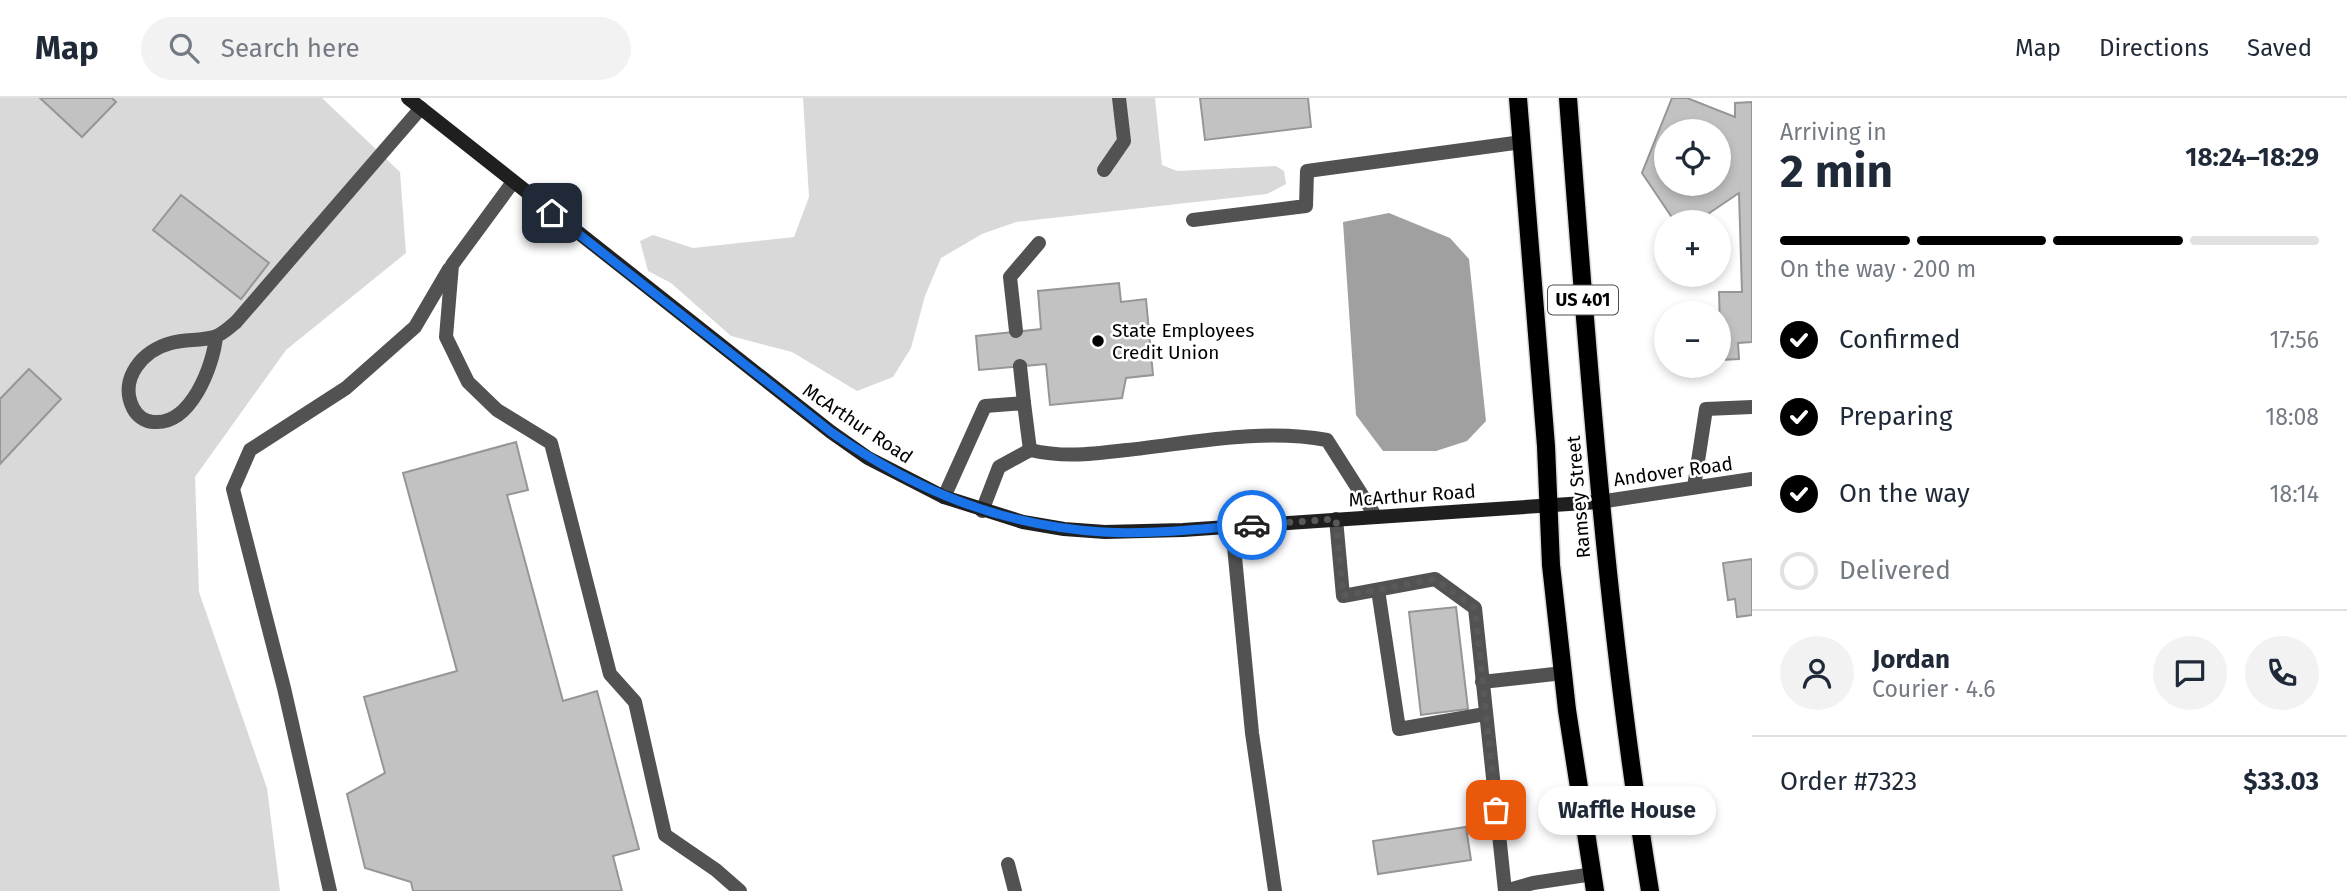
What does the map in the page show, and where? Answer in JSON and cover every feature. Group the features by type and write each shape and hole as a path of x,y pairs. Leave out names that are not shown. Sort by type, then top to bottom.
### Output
{"main road":[{"name":"McArthur Road","path":"408,98 831,432 868,457 944,497 982,511 1023,522 1105,532 1599,502"},
{"name":"Ramsey Street","path":"1518,98 1563,673 1594,883"},
{"name":"Ramsey Street","path":"1568,98 1599,502 1621,703 1650,891"}],"street":[{"path":"1104,170 1124,141 1119,98"},
{"path":"216,337 211,366 188,405 165,421 151,422 141,418 129,398 128,385 133,369 144,356 169,343 216,337 236,322 421,108"},
{"path":"1193,220 1306,205 1307,171 1522,142"},
{"path":"330,891 284,688 233,489 250,450 346,388 415,327 452,265 513,182"},
{"path":"1016,331 1010,277 1039,243"},
{"path":"452,265 446,337 468,382 497,410 551,443 610,674 635,702 666,835 716,870 740,891"},
{"path":"1020,366 1030,450"},
{"path":"944,497 985,406 1024,403"},
{"path":"1694,487 1706,410 1752,407"},
{"path":"982,511 999,467 1030,450 1061,457 1236,438 1307,436 1327,440 1376,517"},
{"name":"Andover Road","path":"1599,502 1752,479"},
{"path":"1336,519 1343,596 1435,579 1475,608 1505,891 1533,883 1594,883"},
{"path":"1232,526 1252,733 1275,891"},
{"path":"1378,590 1399,729 1485,714"},
{"path":"1482,682 1563,673"},
{"path":"1008,864 1016,891"}],"shaded area":[{"path":"0,98 322,98 400,172 406,253 286,350 195,477 199,592 267,788 280,891 0,891"},
{"path":"803,98 1155,98 1162,165 1177,171 1276,166 1284,171 1286,184 1267,194 1016,222 982,234 941,258 925,296 911,348 893,377 857,391 792,352 731,336 671,283 648,271 640,241 653,235 693,248 794,237 809,197"},
{"path":"1389,213 1450,238 1469,259 1486,421 1467,441 1436,451 1383,451 1356,415 1343,222"}],"building":[{"path":"40,98 112,98 116,102 82,137"},
{"path":"1200,98 1308,98 1311,127 1205,140"},
{"path":"1672,98 1687,98 1735,117 1735,103 1752,102 1752,342 1738,343 1739,359 1731,359 1731,301 1719,301 1719,292 1742,292 1739,193 1714,210 1667,210 1657,196 1731,196 1731,119 1664,119"},
{"path":"1654,143 1654,191 1642,173"},
{"path":"181,195 269,263 241,299 153,230"},
{"path":"1119,283 1121,302 1146,299 1153,375 1126,378 1122,398 1050,405 1046,364 979,370 976,336 1041,329 1038,291"},
{"path":"29,369 61,399 0,464 0,399"},
{"path":"516,442 528,490 507,495 563,701 597,691 639,849 613,856 622,891 413,891 411,882 365,868 347,794 385,773 364,697 457,671 403,473"},
{"path":"1752,559 1752,615 1737,617 1735,599 1728,600 1723,563"},
{"path":"1456,607 1468,709 1421,715 1409,612"},
{"path":"1466,827 1471,860 1378,874 1373,841"}],"way so far":[{"path":"1252,525 1336,519 1343,596 1435,579 1475,608 1496,810"}],"place":[{"name":"State Employees Credit Union","path":"1098,341"},
{"name":"Waffle House","path":"1496,810"}],"route":[{"path":"552,213 831,432 906,479 944,497 1023,522 1105,532 1252,525"}]}
